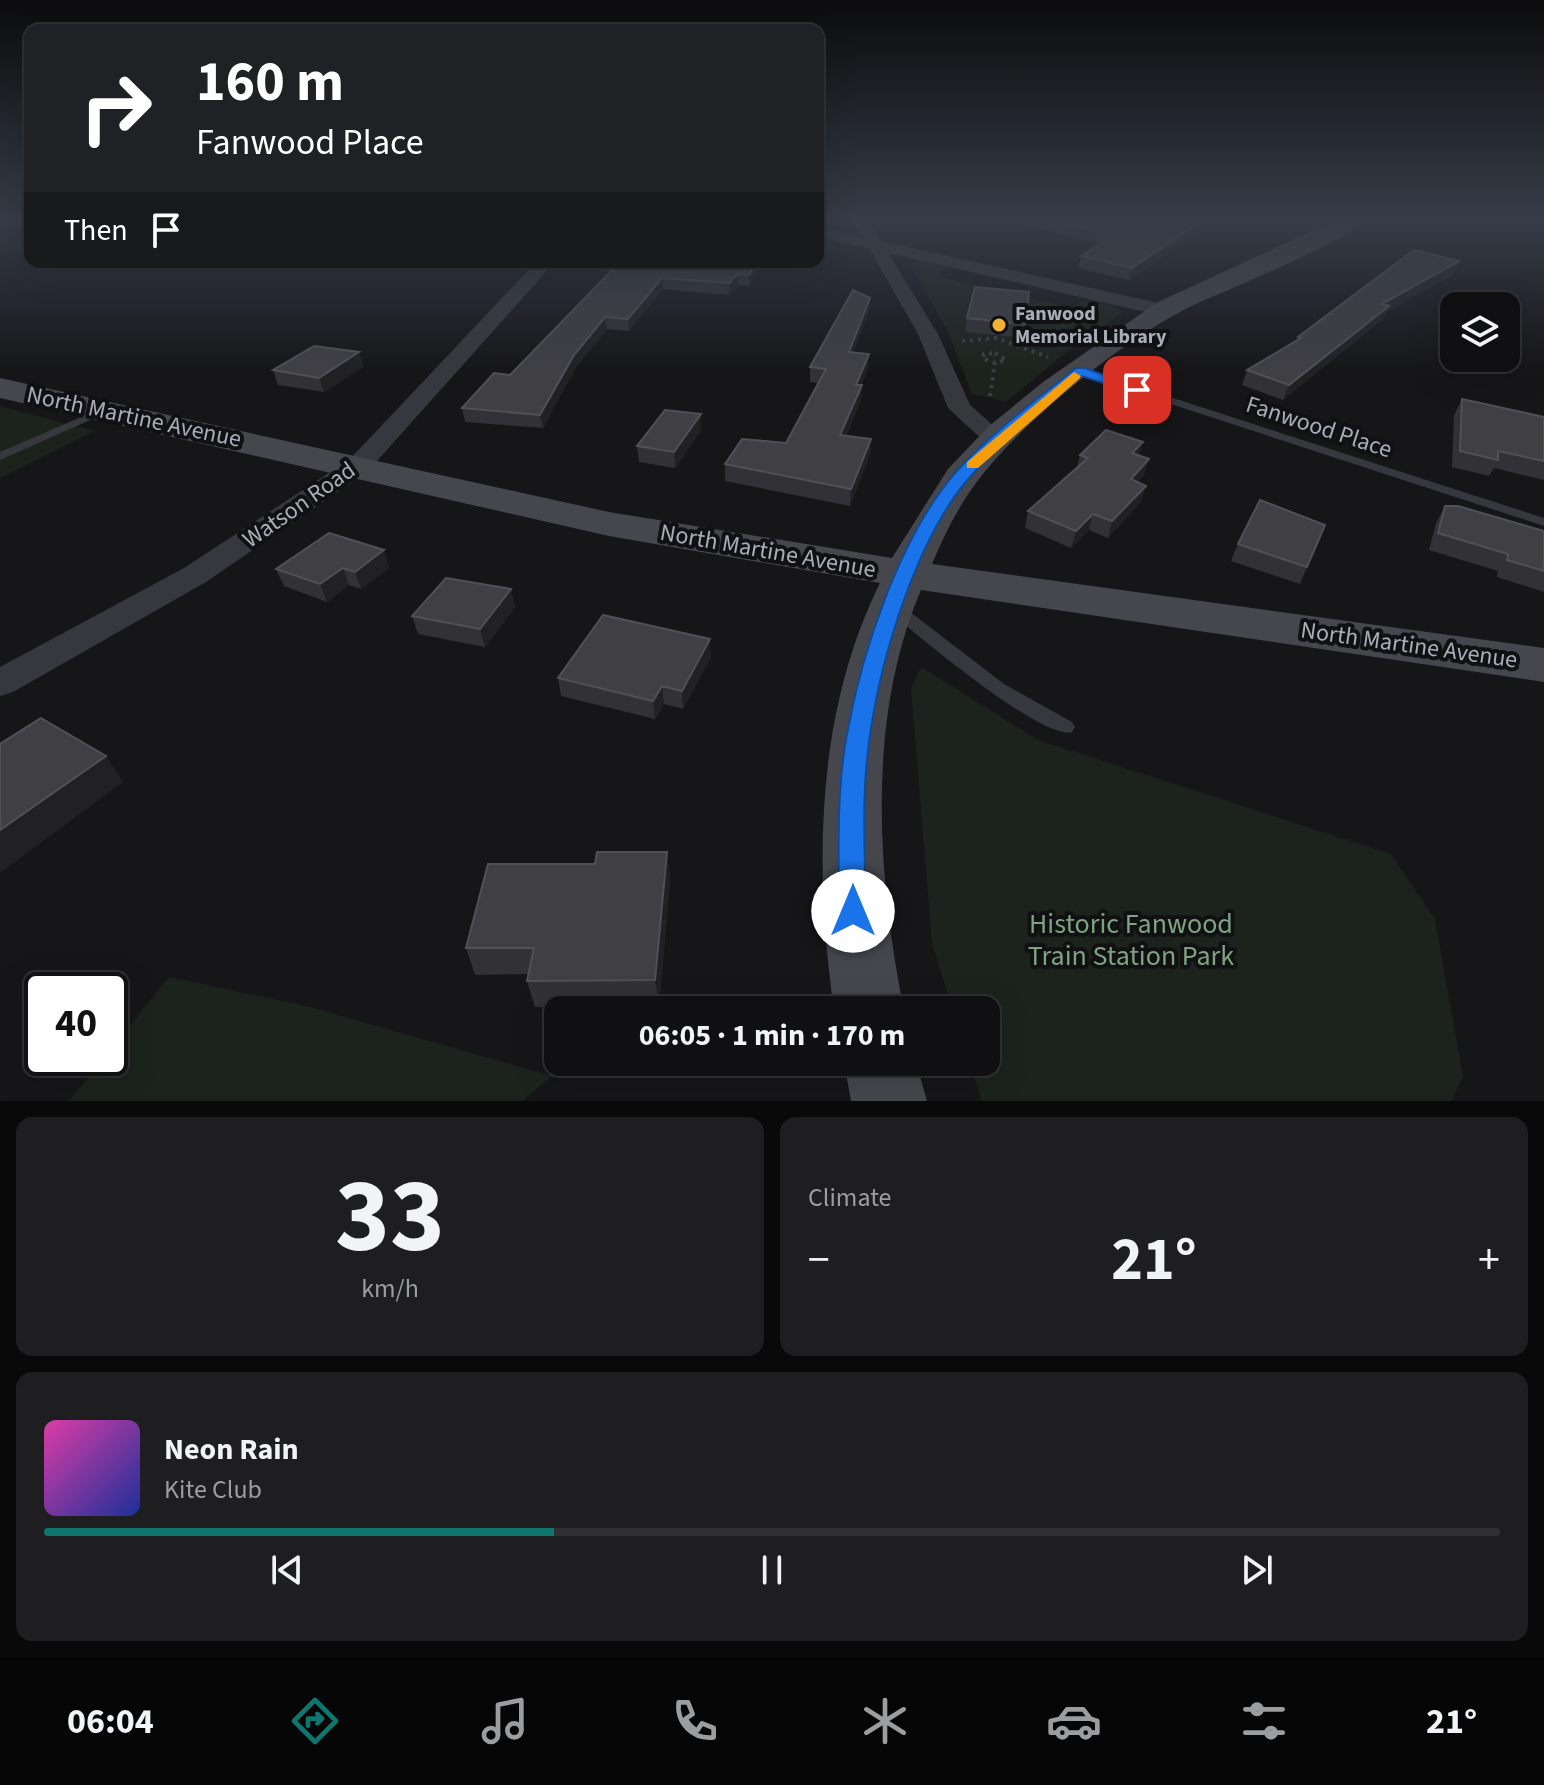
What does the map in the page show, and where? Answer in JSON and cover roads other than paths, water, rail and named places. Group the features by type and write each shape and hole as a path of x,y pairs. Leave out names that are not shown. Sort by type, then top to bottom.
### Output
{"street":[{"name":"Watson Road","path":"0,683 195,575 359,465 539,269"},
{"path":"891,269 933,347 960,408 997,440"},
{"path":"980,269 1163,310"},
{"path":"867,996 853,911 852,812 858,735 899,590 961,477 997,440 1080,371 1163,310 1249,269"},
{"name":"North Martine Avenue","path":"0,388 359,465 899,590 1544,665"},
{"path":"883,1076 889,1101"}],"lane":[{"name":"Fanwood Place","path":"1080,371 1544,522"},
{"path":"0,456 104,410"},
{"path":"899,590 976,675 1030,710 1066,727"}],"place":[{"name":"Fanwood Memorial Library","path":"999,325"}],"park label":[{"name":"Historic Fanwood Train Station Park","path":"1131,940"}]}
